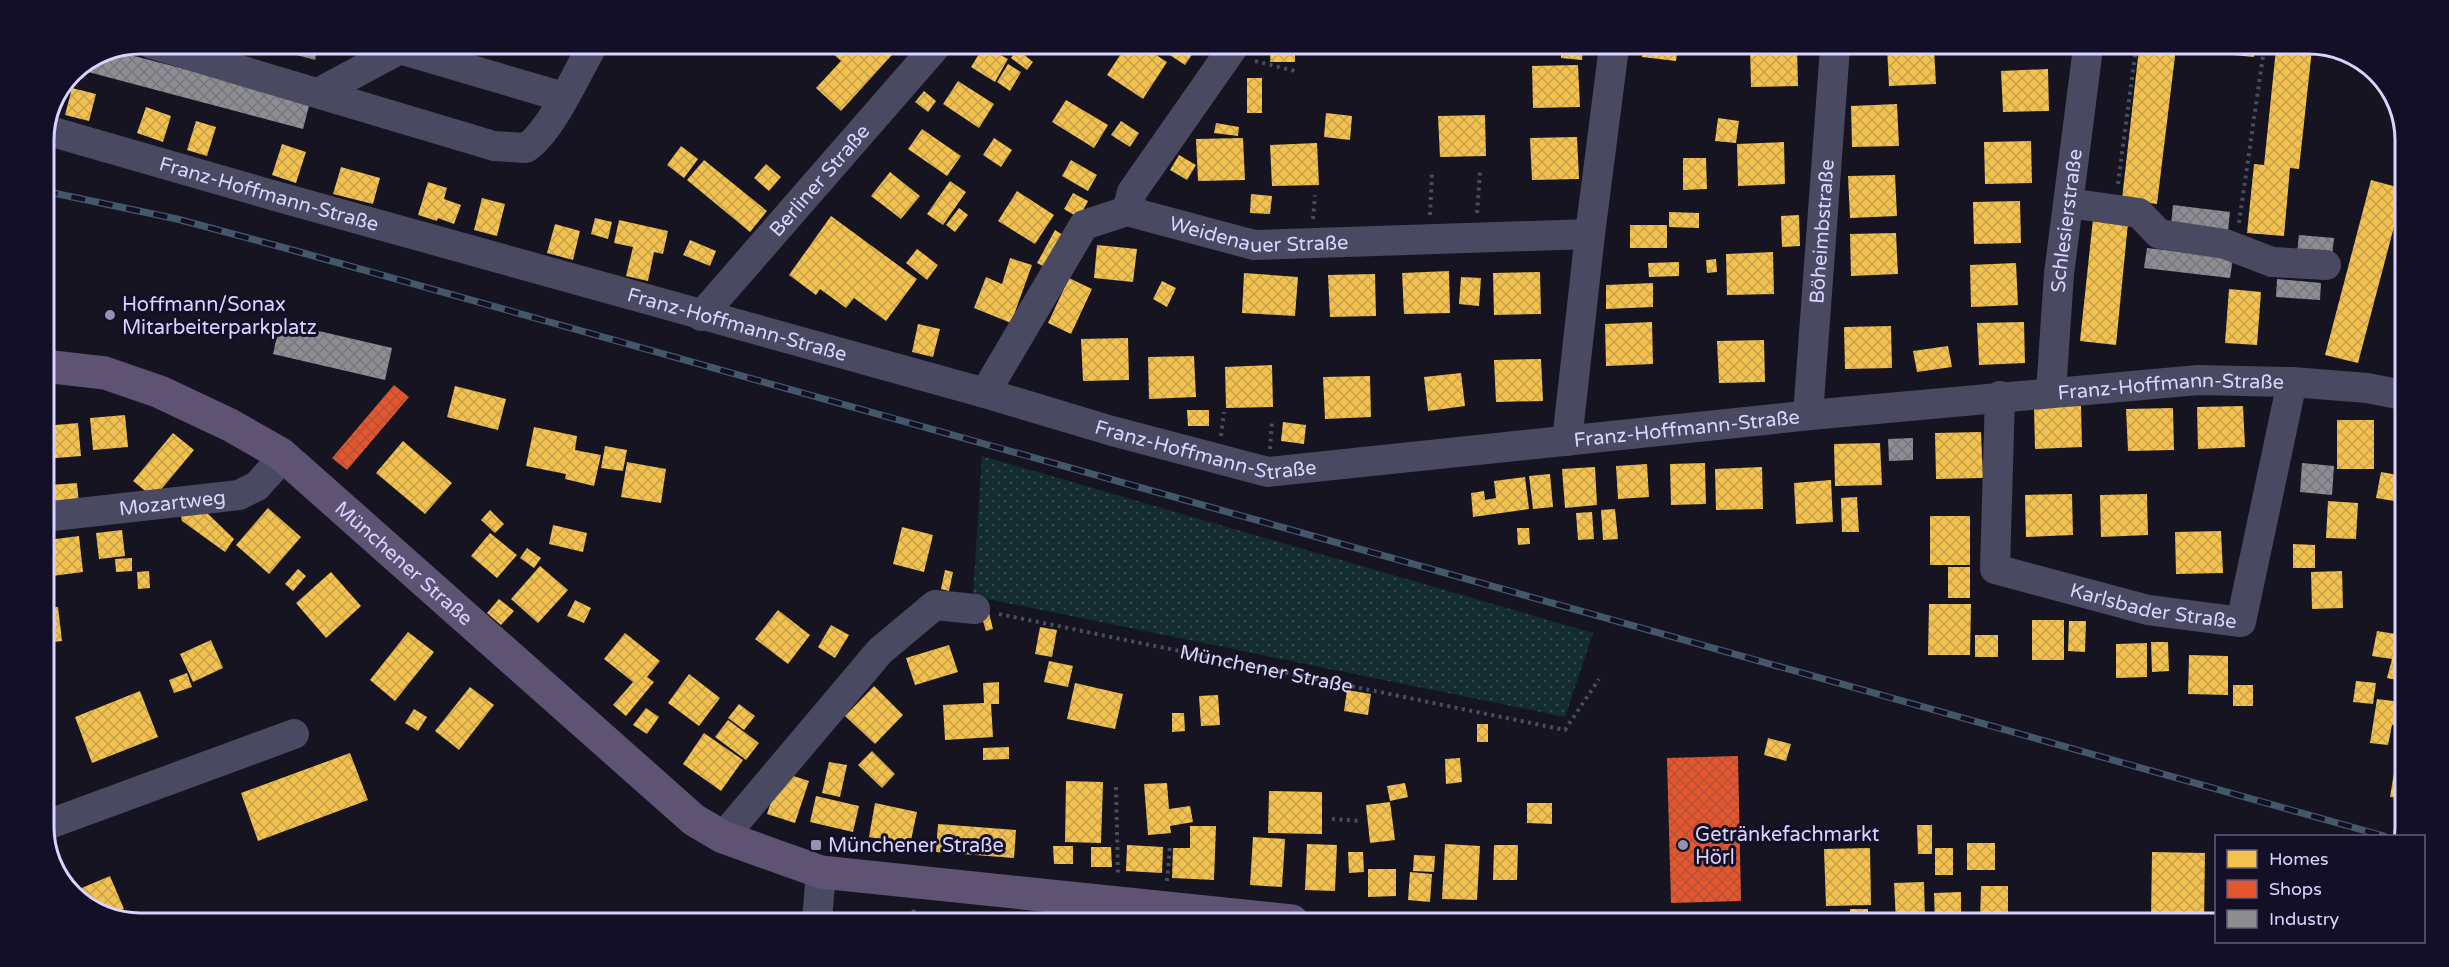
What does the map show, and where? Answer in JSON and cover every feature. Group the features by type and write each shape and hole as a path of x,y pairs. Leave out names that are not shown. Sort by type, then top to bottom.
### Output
{"main road":[{"name":"Münchener Straße","path":"54,367 105,374 160,392 231,425 284,456 694,820 723,837 821,872 1214,913"}],"street":[{"path":"186,54 494,146 526,148 535,142 549,123 587,54"},
{"path":"318,93 391,54"},
{"path":"417,54 563,97"},
{"name":"Berliner Straße","path":"701,315 929,54"},
{"path":"985,393 1084,225 1128,211 1132,192 1228,54"},
{"path":"1567,441 1613,54"},
{"name":"Böheimbstraße","path":"1808,415 1835,54"},
{"name":"Schlesierstraße","path":"2051,392 2059,274 2087,54"},
{"name":"Franz-Hoffmann-Straße","path":"55,133 279,198 985,393 1112,431 1268,472 2000,396 2198,380 2292,382 2367,388 2395,393"},
{"path":"2069,203 2139,213 2159,234 2225,244 2272,262 2326,265"},
{"name":"Weidenauer Straße","path":"1128,211 1254,245 1590,234"},
{"name":"Karlsbader Straße","path":"2000,396 1995,569 2148,610 2241,622 2292,382"},
{"name":"Mozartweg","path":"54,516 239,495 257,486 284,456"},
{"path":"723,837 880,651 935,604 975,609"},
{"path":"54,822 294,734"},
{"path":"818,913 821,872"}],"path":[{"path":"1240,54 1295,71"},
{"path":"2115,209 2135,54"},
{"path":"2236,248 2263,54"},
{"path":"1428,239 1432,171"},
{"path":"1475,238 1480,172"},
{"name":"Münchener Straße","path":"975,609 1565,730 1599,679"},
{"path":"1116,787 1119,903"},
{"path":"1332,819 1360,821"},
{"path":"1165,908 1170,846"}],"green space":[{"path":"982,456 1593,633 1565,717 973,596"}],"building: Homes":[{"path":"833,54 893,54 841,111 816,88 841,61"},
{"path":"979,54 999,54 1008,59 995,82 971,67"},
{"path":"1014,54 1023,54 1033,62 1027,70 1011,58"},
{"path":"1121,54 1154,54 1167,62 1143,99 1107,75"},
{"path":"1168,54 1192,54 1185,65"},
{"path":"1270,54 1295,54 1295,62 1270,62"},
{"path":"1561,54 1582,54 1582,60 1561,58"},
{"path":"1642,54 1677,54 1676,61 1642,57"},
{"path":"1750,54 1797,54 1798,86 1751,87"},
{"path":"1887,54 1934,54 1936,84 1889,86"},
{"path":"2138,54 2175,54 2157,204 2122,199"},
{"path":"2222,54 2254,54 2254,57"},
{"path":"2275,54 2311,54 2299,169 2290,168 2284,236 2247,233 2254,164 2264,165"},
{"path":"1008,64 1021,72 1010,91 997,82"},
{"path":"1578,65 1580,107 1533,108 1532,66"},
{"path":"2048,69 2049,111 2003,112 2001,71"},
{"path":"1247,78 1262,78 1262,113 1247,113"},
{"path":"958,81 994,104 979,128 943,104"},
{"path":"72,88 96,94 89,121 65,115"},
{"path":"924,91 936,101 928,112 915,102"},
{"path":"1066,100 1108,125 1094,148 1052,122"},
{"path":"1897,104 1899,146 1852,147 1851,106"},
{"path":"146,107 171,116 163,142 137,133"},
{"path":"1326,113 1352,116 1350,140 1324,137"},
{"path":"1485,115 1486,156 1440,157 1438,116"},
{"path":"1718,118 1739,121 1736,143 1715,141"},
{"path":"196,121 216,127 207,156 187,150"},
{"path":"1121,121 1139,133 1130,147 1111,135"},
{"path":"1216,123 1239,127 1238,136 1214,133"},
{"path":"922,129 961,156 947,176 908,149"},
{"path":"1577,137 1579,179 1532,180 1530,138"},
{"path":"994,138 1012,150 1001,167 983,155"},
{"path":"1243,138 1245,180 1198,181 1196,139"},
{"path":"2031,141 2032,183 1985,184 1984,142"},
{"path":"1784,142 1785,184 1738,186 1737,144"},
{"path":"1317,143 1319,185 1272,186 1270,145"},
{"path":"282,144 306,152 296,183 272,175"},
{"path":"681,146 698,159 684,178 667,165"},
{"path":"1179,155 1196,165 1187,180 1170,170"},
{"path":"1683,158 1706,158 1707,189 1683,190"},
{"path":"704,160 767,211 750,232 687,180"},
{"path":"1071,160 1097,175 1088,191 1062,176"},
{"path":"766,164 781,177 769,191 754,178"},
{"path":"341,167 380,178 373,204 333,194"},
{"path":"890,172 920,196 901,219 871,196"},
{"path":"1895,175 1897,216 1850,218 1848,176"},
{"path":"2371,180 2395,187 2395,223 2358,363 2325,355"},
{"path":"950,181 966,192 943,225 927,214"},
{"path":"428,182 447,188 444,199 461,205 454,224 438,218 437,221 418,215"},
{"path":"1017,191 1054,215 1035,244 998,221"},
{"path":"1073,193 1088,201 1079,218 1064,209"},
{"path":"1251,194 1272,196 1270,214 1250,213"},
{"path":"482,198 505,204 497,236 474,230"},
{"path":"2020,201 2021,243 1974,244 1973,202"},
{"path":"959,208 968,215 955,232 946,225"},
{"path":"1669,212 1699,213 1699,228 1669,227"},
{"path":"1799,215 1800,246 1782,247 1781,216"},
{"path":"831,216 917,279 886,321 854,298 846,308 820,289 816,295 789,275"},
{"path":"595,218 612,222 608,239 591,234"},
{"path":"2093,219 2128,223 2116,345 2080,341"},
{"path":"619,220 668,231 663,254 654,252 648,281 626,276 633,247 614,243"},
{"path":"555,224 580,231 573,260 547,253"},
{"path":"1630,225 1667,225 1667,248 1630,248"},
{"path":"1055,230 1066,237 1049,269 1037,263"},
{"path":"1896,233 1898,274 1851,276 1850,234"},
{"path":"690,240 716,251 710,266 683,255"},
{"path":"1097,245 1137,249 1133,282 1094,278"},
{"path":"917,249 938,265 927,280 906,263"},
{"path":"1773,252 1774,294 1727,295 1726,254"},
{"path":"1010,258 1032,265 1011,323 974,308 986,277 1002,284"},
{"path":"1716,259 1717,272 1707,273 1706,260"},
{"path":"1679,262 1679,276 1649,277 1648,263"},
{"path":"2016,263 2018,305 1971,307 1970,265"},
{"path":"1449,271 1450,313 1404,314 1402,273"},
{"path":"1540,272 1541,314 1494,315 1493,273"},
{"path":"1244,273 1298,277 1295,316 1242,313"},
{"path":"1375,274 1376,316 1330,317 1328,275"},
{"path":"1461,277 1481,278 1479,306 1459,304"},
{"path":"1069,278 1092,289 1071,334 1048,323"},
{"path":"1162,281 1176,288 1167,307 1153,299"},
{"path":"1653,283 1653,307 1606,309 1606,285"},
{"path":"2229,289 2261,292 2257,345 2225,343"},
{"path":"1652,322 1653,364 1606,366 1605,324"},
{"path":"2024,322 2025,363 1979,365 1977,323"},
{"path":"918,324 940,329 933,357 912,352"},
{"path":"1891,326 1892,368 1845,369 1844,327"},
{"path":"1128,338 1129,380 1083,381 1081,339"},
{"path":"1764,340 1765,382 1719,383 1717,341"},
{"path":"1948,346 1952,367 1917,372 1913,351"},
{"path":"1194,356 1196,397 1149,399 1148,357"},
{"path":"1541,359 1543,401 1496,402 1494,360"},
{"path":"1272,365 1273,407 1226,408 1225,367"},
{"path":"1461,373 1465,406 1428,411 1424,377"},
{"path":"1370,376 1371,417 1325,419 1323,377"},
{"path":"455,386 506,399 498,430 447,417"},
{"path":"2081,406 2082,447 2035,449 2034,407"},
{"path":"2243,406 2245,447 2198,449 2197,407"},
{"path":"2173,408 2174,450 2128,451 2126,409"},
{"path":"1187,410 1209,410 1209,426 1188,426"},
{"path":"125,415 128,447 93,450 90,418"},
{"path":"2337,420 2374,420 2374,469 2337,469"},
{"path":"1283,422 1306,425 1304,444 1281,441"},
{"path":"78,423 81,456 54,458 54,425"},
{"path":"534,427 577,436 575,450 601,455 594,486 565,479 566,474 526,466"},
{"path":"1981,432 1983,478 1936,479 1935,433"},
{"path":"173,433 194,450 154,498 133,481"},
{"path":"403,441 452,483 425,514 376,473"},
{"path":"1880,443 1882,485 1835,486 1834,444"},
{"path":"605,446 627,450 623,471 601,468"},
{"path":"627,462 666,469 661,503 621,497"},
{"path":"1705,463 1706,504 1671,505 1670,464"},
{"path":"1647,464 1649,497 1618,499 1616,466"},
{"path":"1595,467 1597,505 1565,508 1562,469"},
{"path":"1762,467 1763,509 1716,510 1715,469"},
{"path":"2381,472 2395,475 2395,501 2376,498"},
{"path":"1550,474 1553,507 1533,509 1529,476"},
{"path":"1525,477 1529,509 1473,517 1471,493 1484,491 1485,500 1496,498 1494,481"},
{"path":"1831,480 1833,522 1796,524 1794,483"},
{"path":"77,483 79,504 54,506 54,485"},
{"path":"2072,494 2073,535 2026,537 2025,495"},
{"path":"2147,494 2148,535 2101,537 2100,495"},
{"path":"1857,497 1859,532 1842,532 1841,498"},
{"path":"2328,501 2358,503 2356,539 2326,538"},
{"path":"268,508 301,537 269,574 236,545"},
{"path":"1615,509 1618,539 1603,540 1601,510"},
{"path":"490,510 504,524 495,533 481,520"},
{"path":"205,511 234,539 225,552 182,521 180,513"},
{"path":"1592,512 1594,539 1578,540 1576,513"},
{"path":"1930,516 1970,516 1970,565 1930,565"},
{"path":"553,525 587,533 583,552 549,544"},
{"path":"902,527 933,535 924,572 893,564"},
{"path":"1517,528 1529,528 1530,544 1518,545"},
{"path":"122,530 125,556 99,559 96,533"},
{"path":"2221,531 2223,573 2176,574 2175,532"},
{"path":"490,533 517,555 497,578 471,556"},
{"path":"79,536 83,572 54,576 54,539"},
{"path":"2293,544 2315,545 2315,568 2293,568"},
{"path":"527,548 541,558 534,568 520,558"},
{"path":"132,558 132,571 116,572 115,559"},
{"path":"540,566 568,590 538,623 511,599"},
{"path":"1948,567 1970,567 1970,598 1948,598"},
{"path":"298,569 306,576 293,591 285,584"},
{"path":"945,570 953,572 949,591 941,589"},
{"path":"149,571 150,588 138,589 137,572"},
{"path":"2342,571 2343,608 2312,609 2311,572"},
{"path":"331,572 361,606 326,638 296,603"},
{"path":"499,599 514,611 501,625 487,613"},
{"path":"575,600 591,608 584,623 567,616"},
{"path":"1929,604 1971,604 1970,655 1928,655"},
{"path":"54,607 58,607 62,641 54,642"},
{"path":"778,610 810,635 788,664 755,639"},
{"path":"989,613 993,629 986,631 981,615"},
{"path":"2032,620 2064,620 2064,660 2032,660"},
{"path":"2069,621 2086,621 2085,652 2068,651"},
{"path":"831,625 849,635 835,658 818,647"},
{"path":"1040,627 1057,630 1052,657 1035,654"},
{"path":"2377,631 2395,634 2395,680 2387,678 2392,659 2372,656"},
{"path":"408,632 434,652 395,701 370,680"},
{"path":"625,633 660,661 647,677 654,682 626,716 613,705 633,682 604,659"},
{"path":"1975,635 1998,635 1998,657 1975,657"},
{"path":"211,640 223,668 193,682 180,654"},
{"path":"2151,642 2168,642 2169,671 2152,672"},
{"path":"2147,643 2147,677 2116,678 2116,644"},
{"path":"949,645 958,672 915,685 906,658"},
{"path":"2189,655 2228,656 2228,695 2188,694"},
{"path":"1049,661 1073,666 1068,687 1044,682"},
{"path":"187,673 192,687 174,693 169,680"},
{"path":"689,674 720,698 699,726 668,703"},
{"path":"2356,681 2376,683 2373,704 2353,702"},
{"path":"999,682 999,704 991,704 993,737 945,740 943,705 984,703 983,683"},
{"path":"1075,683 1123,694 1115,729 1067,719"},
{"path":"2233,685 2253,685 2253,706 2233,706"},
{"path":"874,686 903,715 875,744 845,716"},
{"path":"470,687 494,705 459,750 435,731"},
{"path":"1347,690 1371,694 1368,715 1344,711"},
{"path":"140,691 158,737 92,763 75,717"},
{"path":"1218,695 1220,725 1201,726 1199,696"},
{"path":"2377,699 2395,701 2395,725 2392,725 2388,745 2370,743"},
{"path":"739,704 755,716 744,730 728,718"},
{"path":"646,708 659,717 647,734 633,725"},
{"path":"414,709 427,717 418,731 405,723"},
{"path":"1172,713 1184,713 1185,731 1172,732"},
{"path":"728,720 759,743 746,760 715,737"},
{"path":"1477,724 1488,724 1488,742 1477,742"},
{"path":"704,733 743,760 721,791 683,764"},
{"path":"1768,738 1791,744 1786,761 1764,755"},
{"path":"1009,747 1009,759 983,760 983,748"},
{"path":"872,751 895,774 882,788 858,765"},
{"path":"350,753 368,800 258,841 241,793"},
{"path":"1460,758 1462,782 1446,784 1445,759"},
{"path":"829,762 847,765 840,797 822,793"},
{"path":"2395,767 2395,797 2390,797"},
{"path":"781,772 809,781 795,823 767,814"},
{"path":"1066,781 1103,782 1101,843 1065,842"},
{"path":"1167,783 1169,809 1190,806 1193,822 1170,826 1171,833 1148,835 1144,784"},
{"path":"1405,783 1408,797 1390,801 1387,786"},
{"path":"1269,791 1322,792 1322,834 1268,833"},
{"path":"816,796 859,806 853,832 810,822"},
{"path":"1390,802 1395,840 1370,843 1366,805"},
{"path":"875,803 917,812 910,845 869,837"},
{"path":"1527,803 1552,803 1552,824 1527,823"},
{"path":"938,824 1016,830 1014,858 936,852"},
{"path":"1917,825 1932,825 1932,854 1918,854"},
{"path":"1190,826 1216,826 1214,880 1172,878 1173,848 1190,848"},
{"path":"1253,837 1285,839 1282,887 1250,885"},
{"path":"1967,843 1995,843 1995,870 1967,870"},
{"path":"1307,844 1337,845 1335,891 1305,890"},
{"path":"1445,844 1480,846 1477,900 1442,899"},
{"path":"1127,845 1163,847 1162,873 1126,871"},
{"path":"1494,845 1518,845 1517,880 1493,880"},
{"path":"1053,846 1073,846 1073,864 1054,864"},
{"path":"1091,847 1111,847 1112,867 1091,867"},
{"path":"1870,848 1871,905 1826,906 1824,849"},
{"path":"1935,848 1953,848 1953,875 1935,875"},
{"path":"1348,852 1363,852 1364,872 1349,873"},
{"path":"2152,852 2205,853 2204,913 2151,913"},
{"path":"1414,855 1435,856 1434,872 1413,871"},
{"path":"1368,869 1396,869 1396,896 1368,897"},
{"path":"1410,872 1432,874 1430,902 1408,900"},
{"path":"110,876 124,909 121,910 102,904 80,889"},
{"path":"1924,882 1925,913 1896,913 1894,883"},
{"path":"1981,886 2008,886 2008,913 1980,913"},
{"path":"1961,892 1961,913 1935,913 1934,893"},
{"path":"1850,909 1868,909 1868,913 1850,913"}],"building: Shops":[{"path":"394,385 409,397 347,470 332,458"},
{"path":"1738,756 1741,901 1671,903 1667,758"}],"building: Industry":[{"path":"293,54 316,54 315,60"},
{"path":"131,55 310,102 303,129 88,72 107,61"},
{"path":"2173,205 2230,212 2228,231 2171,225"},
{"path":"2299,235 2334,238 2332,256 2297,253"},
{"path":"2147,248 2233,258 2230,278 2144,268"},
{"path":"2277,279 2321,283 2320,300 2276,297"},
{"path":"280,322 392,348 385,380 273,354"},
{"path":"1913,438 1913,460 1889,461 1888,439"},
{"path":"2302,463 2334,466 2332,495 2300,492"}],"railway":[{"path":"54,193 177,219 296,251 2380,835"}],"place":[{"name":"Hoffmann/Sonax Mitarbeiterparkplatz","path":"110,315"},
{"name":"Münchener Straße","path":"816,845"},
{"name":"Getränkefachmarkt Hörl","path":"1683,845"}]}
